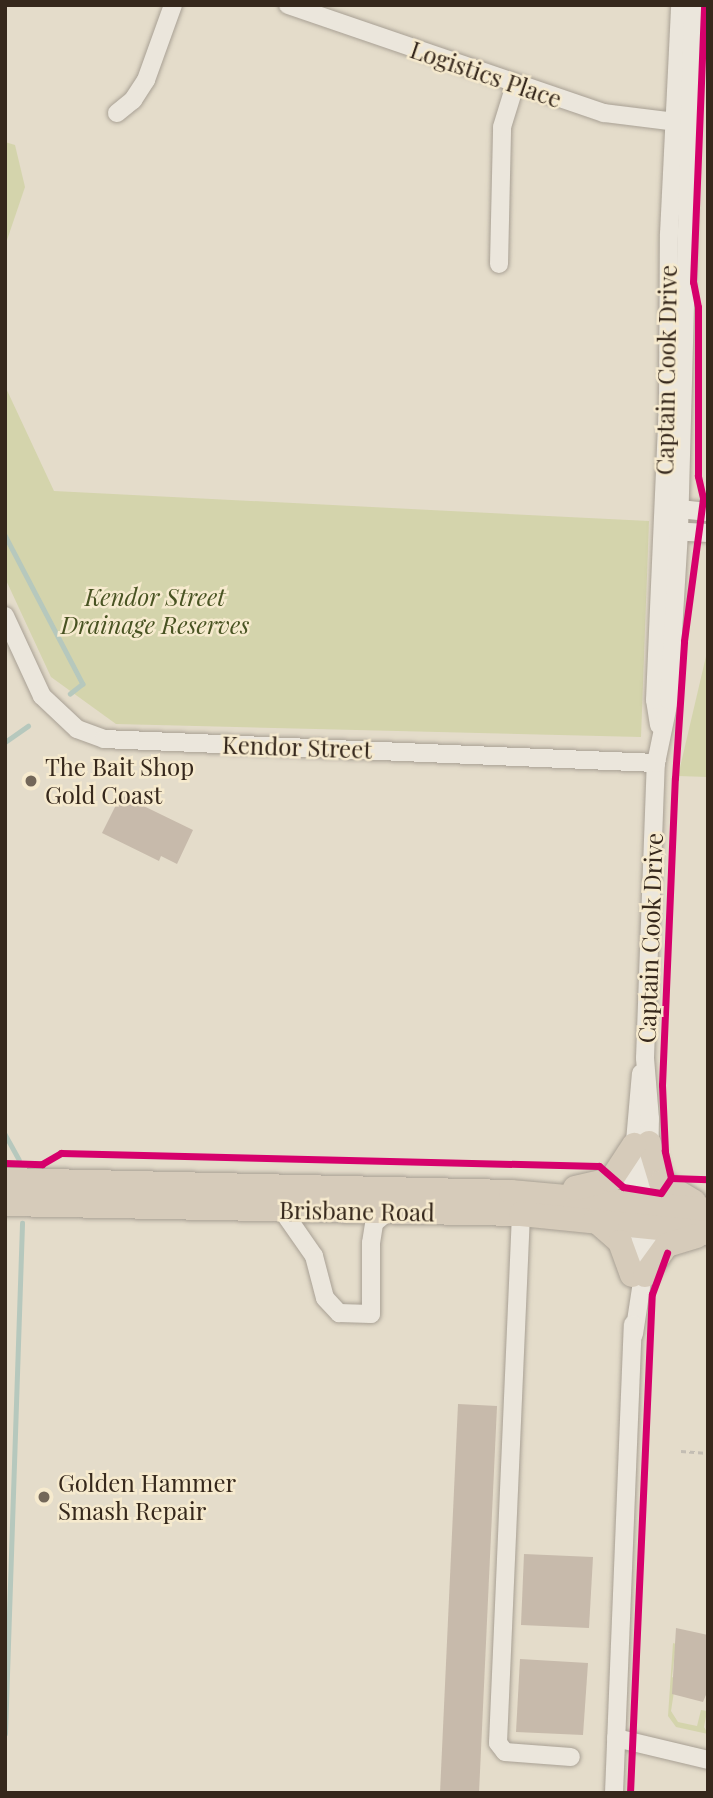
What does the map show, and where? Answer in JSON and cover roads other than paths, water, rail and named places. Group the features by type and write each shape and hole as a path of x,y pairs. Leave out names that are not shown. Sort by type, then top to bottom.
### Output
{"highway":[{"path":"536,1193 607,1182 642,1144 665,1187 708,1210"},
{"name":"Brisbane Road","path":"5,1180 536,1193 640,1213 708,1233"},
{"name":"Brisbane Road","path":"5,1204 522,1214 595,1220 640,1213 708,1210"},
{"path":"595,1220 620,1242 638,1275 667,1245 708,1233"}],"street":[{"path":"117,113 133,100 146,80 173,5"},
{"name":"Logistics Place","path":"288,5 515,85 625,119 680,123"},
{"name":"Captain Cook Drive","path":"614,1793 638,1275 642,1144 638,1083 645,1058 656,763 669,700 680,5"},
{"name":"Captain Cook Drive","path":"680,123 693,5"},
{"path":"499,264 502,127 515,85"},
{"path":"672,508 708,512"},
{"path":"671,531 708,533"},
{"name":"Kendor Street","path":"5,616 42,696 76,729 104,739 656,763"},
{"path":"282,1210 314,1256 325,1297 339,1312 371,1314 370,1243 374,1223 389,1212"},
{"path":"522,1214 498,1743 505,1752 571,1757"},
{"path":"617,1738 708,1760"}],"waterway":[{"path":"5,535 83,684 70,694"},
{"path":"5,742 28,726"},
{"path":"5,1134 19,1159"},
{"path":"5,1734 22,1223"}],"place":[{"name":"The Bait Shop Gold Coast","path":"31,781"},
{"name":"Golden Hammer Smash Repair","path":"44,1497"}],"park label":[{"name":"Kendor Street Drainage Reserves","path":"155,611"}]}
